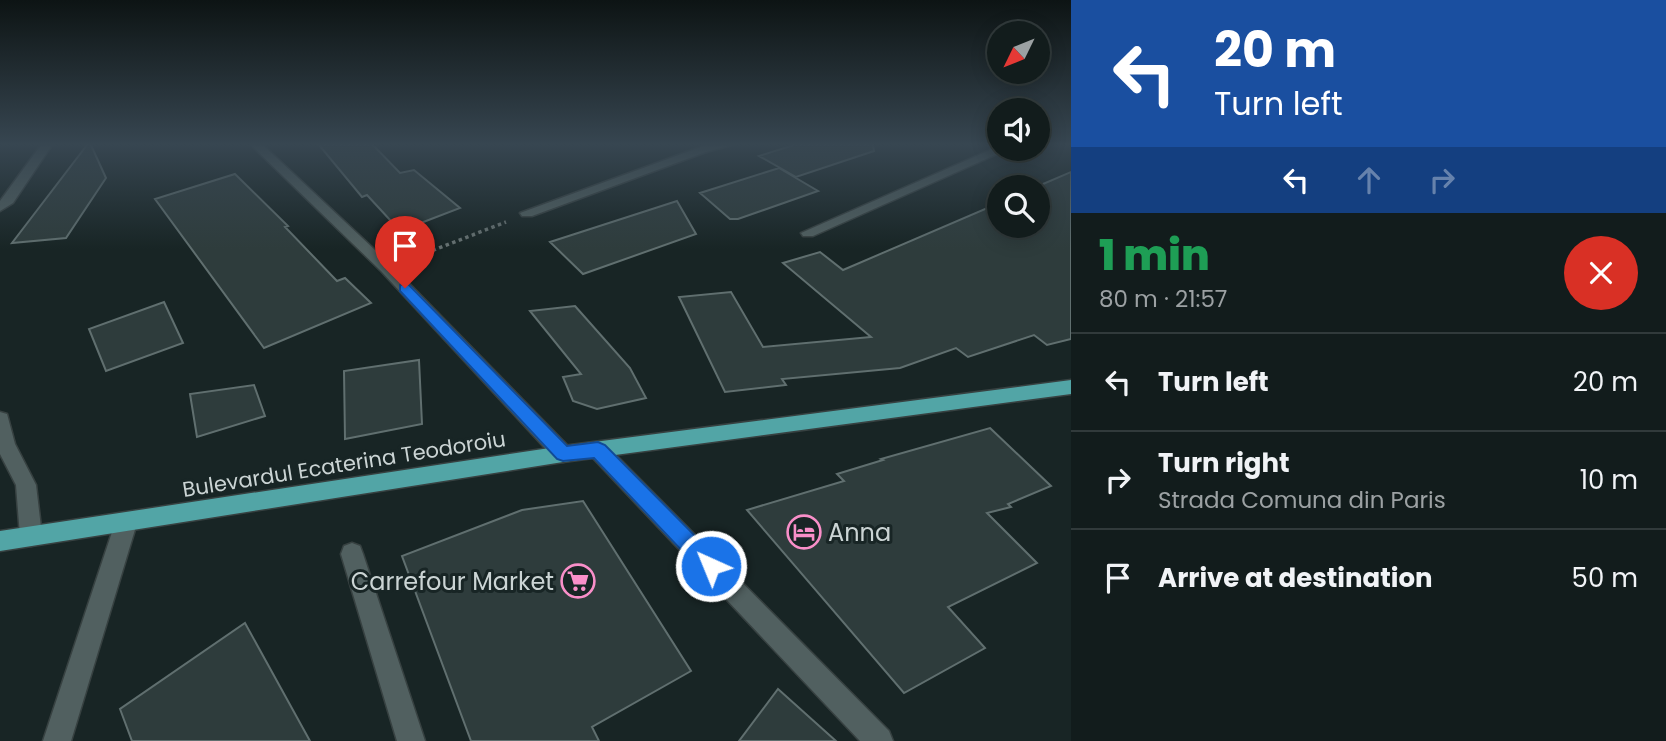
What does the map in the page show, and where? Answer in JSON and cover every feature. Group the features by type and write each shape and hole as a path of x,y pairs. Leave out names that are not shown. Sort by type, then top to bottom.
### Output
{"main road":[{"name":"Bulevardul Ecaterina Teodoroiu","path":"0,541 563,454 1071,387"}],"street":[{"path":"0,207 9,200 23,180"},
{"path":"293,180 386,268 563,454"},
{"path":"527,213 619,180"},
{"path":"808,233 929,180"},
{"path":"0,419 2,444 26,485 31,536"},
{"path":"598,450 879,741"},
{"path":"57,741 126,523"},
{"path":"352,554 411,741"}],"path":[{"path":"386,268 527,213"}],"building":[{"path":"61,180 105,180 66,238 12,243"},
{"path":"217,180 241,180 288,226 285,227 337,281 345,278 371,303 264,348 155,199"},
{"path":"348,180 426,180 460,208 413,226 414,246 367,195 362,197"},
{"path":"742,180 799,180 818,191 738,219 730,219 700,193"},
{"path":"1071,180 1071,339 1047,345 1034,335 968,357 956,348 900,368 782,379 786,385 725,392 679,297 731,292 763,347 871,337 783,263 820,252 843,270 987,208 987,238 1050,238 1050,181"},
{"path":"677,201 696,234 583,274 550,242"},
{"path":"164,302 183,343 106,371 89,329"},
{"path":"575,306 630,368 646,398 597,409 573,401 563,377 581,374 530,311"},
{"path":"419,360 422,424 345,439 344,371"},
{"path":"254,385 265,416 197,437 190,394"},
{"path":"990,428 1051,486 1008,504 1011,507 987,513 1037,563 948,607 985,648 904,693 747,510 844,481 837,474 883,460 881,459"},
{"path":"583,501 691,671 592,727 599,741 471,741 402,556 522,510"},
{"path":"245,623 310,741 132,741 120,709"},
{"path":"778,689 836,741 739,741"}],"place":[{"name":"Anna","path":"804,532"},
{"name":"Carrefour Market","path":"578,581"}],"route":[{"path":"405,288 563,454 598,450 711,566"}]}
